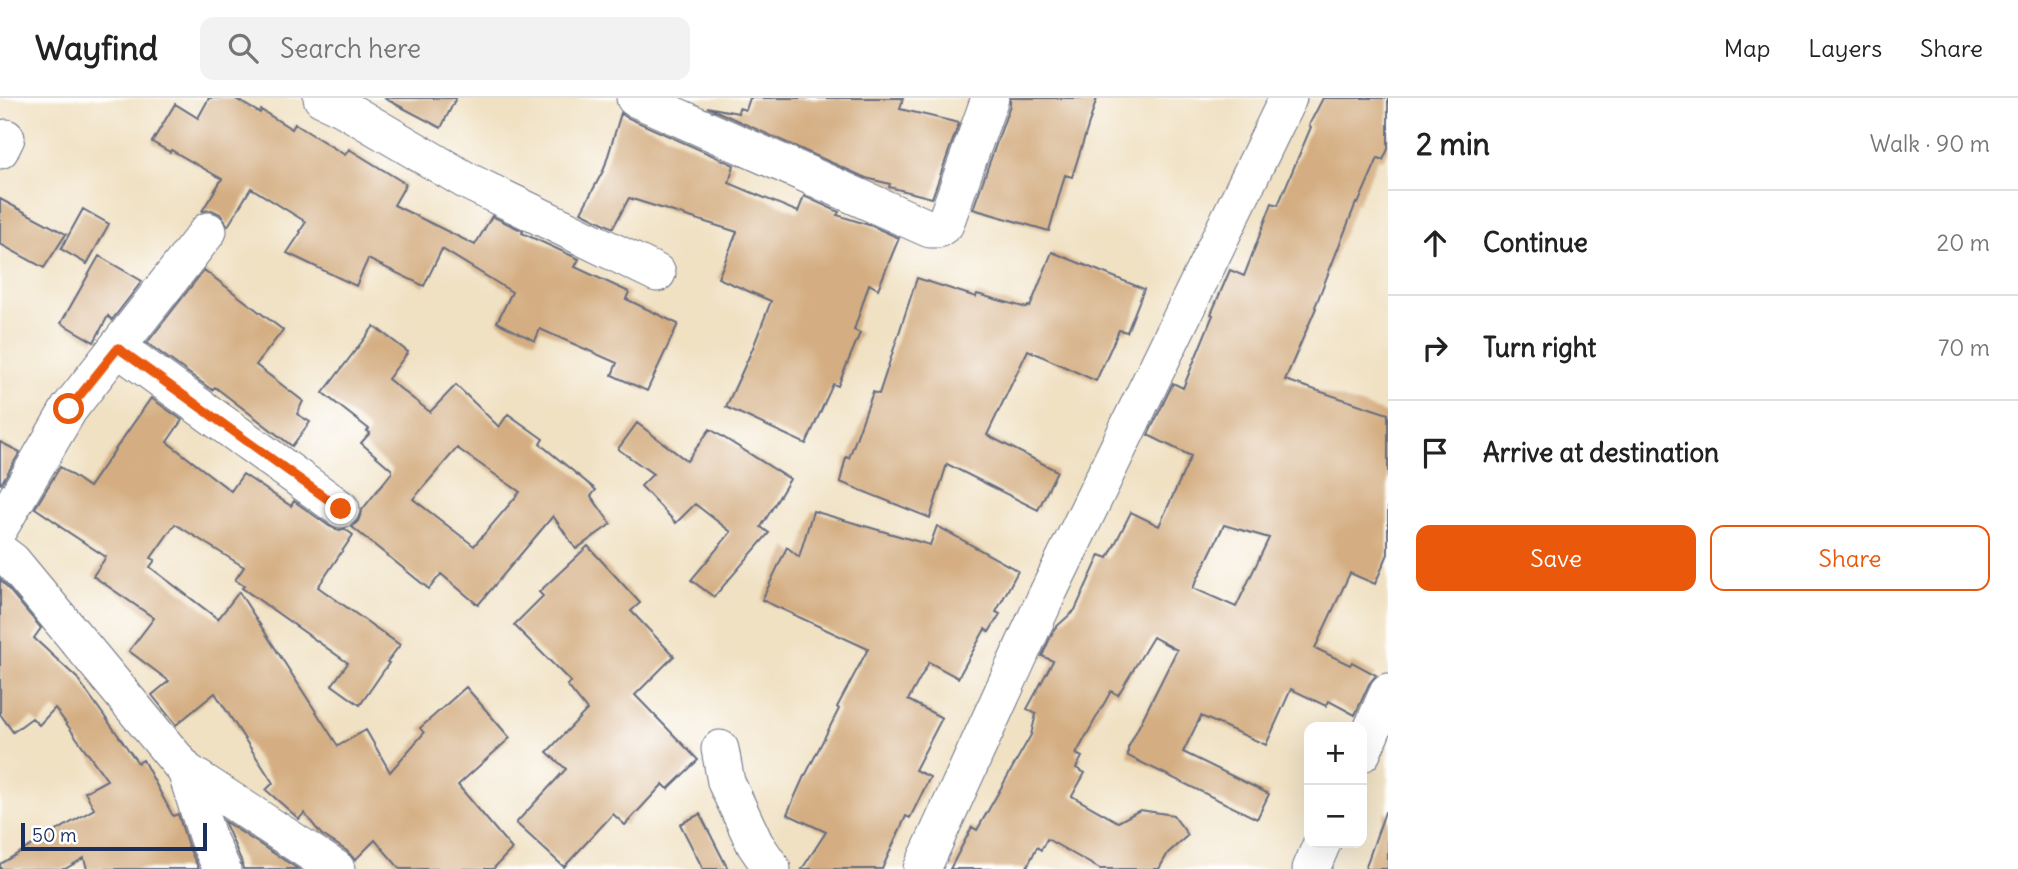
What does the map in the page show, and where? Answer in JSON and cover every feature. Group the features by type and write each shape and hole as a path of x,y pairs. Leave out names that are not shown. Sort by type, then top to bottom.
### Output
{"street":[{"path":"321,98 343,108 467,181 657,274"},
{"path":"635,98 930,229 938,229 945,224 990,98"},
{"path":"922,869 1052,584 1288,98"},
{"path":"0,527 69,409 208,231"},
{"path":"118,348 341,509"},
{"path":"0,552 12,561 186,771 336,869"},
{"path":"1367,741 1388,692"},
{"path":"720,749 726,782 755,844 772,869"},
{"path":"186,771 208,839 222,869"},
{"path":"1311,869 1320,848"}],"building":[{"path":"209,98 234,98 260,113 261,110 292,129 295,124 345,155 349,149 406,184 394,205 475,245 492,216 579,259 575,267 629,292 626,299 678,324 647,391 612,375 617,363 540,329 535,341 497,322 512,292 442,249 424,286 368,259 356,286 287,253 306,222 251,188 228,226 220,214 212,210 202,211 222,179 152,142 175,104 198,118"},
{"path":"384,98 456,98 441,128"},
{"path":"750,98 903,98 900,109 959,123 932,198 866,178 707,107 738,113 739,108 746,110"},
{"path":"1010,98 1097,98 1072,177 1065,175 1049,231 973,209 1010,105"},
{"path":"1323,98 1388,98 1388,149 1383,160 1378,158 1358,204 1356,203 1285,380 1388,414 1388,554 1375,584 1350,573 1315,648 1350,665 1352,662 1376,675 1355,715 1329,701 1326,706 1291,689 1266,745 1201,716 1183,752 1269,794 1257,819 1128,756 1128,748 1177,650 1153,637 1118,695 1111,691 1076,754 1082,757 1076,768 1085,773 1072,796 1118,822 1140,810 1173,815 1188,835 1168,853 1159,869 1100,869 1047,839 1041,850 1037,847 1026,869 950,869 972,827 977,830 1031,735 1036,714 1027,709 1053,661 1042,656 1054,629 1075,610 1100,555 1108,558 1131,512 1159,526 1191,456 1148,435 1173,383 1183,388 1230,270 1244,276 1272,203 1278,205 1311,127 1309,125","holes":["1224,525 1269,538 1236,607 1193,588"]},
{"path":"621,113 734,165 729,183 798,212 804,196 839,212 837,215 899,238 878,289 869,284 854,330 860,333 838,386 833,384 806,444 726,407 771,301 718,278 737,232 629,198 613,228 581,212 604,169"},
{"path":"0,199 66,234 44,268 0,244"},
{"path":"83,209 109,224 87,264 61,249"},
{"path":"1052,252 1144,289 1127,332 1119,330 1096,381 1028,350 987,435 1057,471 1038,510 947,464 930,518 840,482 846,457 849,458 873,392 879,394 917,278 976,297 977,294 1027,308 1030,307"},
{"path":"99,256 142,281 112,320 108,316 94,342 61,323"},
{"path":"204,270 283,330 256,365 303,401 297,414 310,422 292,446 215,387 212,390 147,343"},
{"path":"374,326 408,352 388,379 430,412 456,385 499,427 508,414 543,439 540,444 596,490 591,496 611,524 576,549 553,516 478,605 441,574 429,589 352,527 392,470 361,443 370,433 367,431 369,429 323,393","holes":["457,448 520,492 474,546 413,499"]},
{"path":"151,398 182,420 167,442 231,491 243,474 291,506 294,501 329,526 338,530 345,529 353,535 318,587 400,645 360,705 332,685 348,663 242,588 244,586 235,580 244,567 175,524 151,558 155,560 150,567 218,619 239,592 338,746 366,730 390,772 424,733 420,728 466,687 510,738 458,785 512,849 493,869 400,869 375,840 355,860 347,851 321,834 304,813 299,819 266,790 273,783 215,693 176,725 152,695 169,681 129,651 154,618 93,576 106,557 35,508 60,467 89,487"},
{"path":"637,423 687,461 710,429 790,479 761,527 769,533 714,597 691,580 731,532 695,504 676,523 641,486 653,474 618,449"},
{"path":"0,442 20,452 1,484 0,483"},
{"path":"813,511 930,545 937,526 1018,571 996,612 1000,614 989,632 985,629 958,678 929,662 908,700 942,718 915,770 930,777 910,818 906,816 882,869 802,869 826,832 787,814 839,709 837,707 868,649 762,600 787,547 799,557"},
{"path":"588,546 640,603 631,611 674,656 635,695 698,760 668,789 663,784 625,825 613,814 564,867 516,823 566,769 547,752 587,710 567,685 571,682 514,625 543,596 539,592"},
{"path":"0,579 41,628 34,638 77,678 138,763 143,760 173,816 178,814 199,869 87,869 84,858 65,869 0,869 0,864 94,809 85,792 107,780 55,708 39,725 32,718 13,732 0,714"},
{"path":"1385,812 1388,813 1388,869 1365,869"},
{"path":"700,814 728,869 703,869 680,824"},
{"path":"224,821 298,869 243,869"}],"route":[{"path":"69,409 118,348 341,509"}]}
